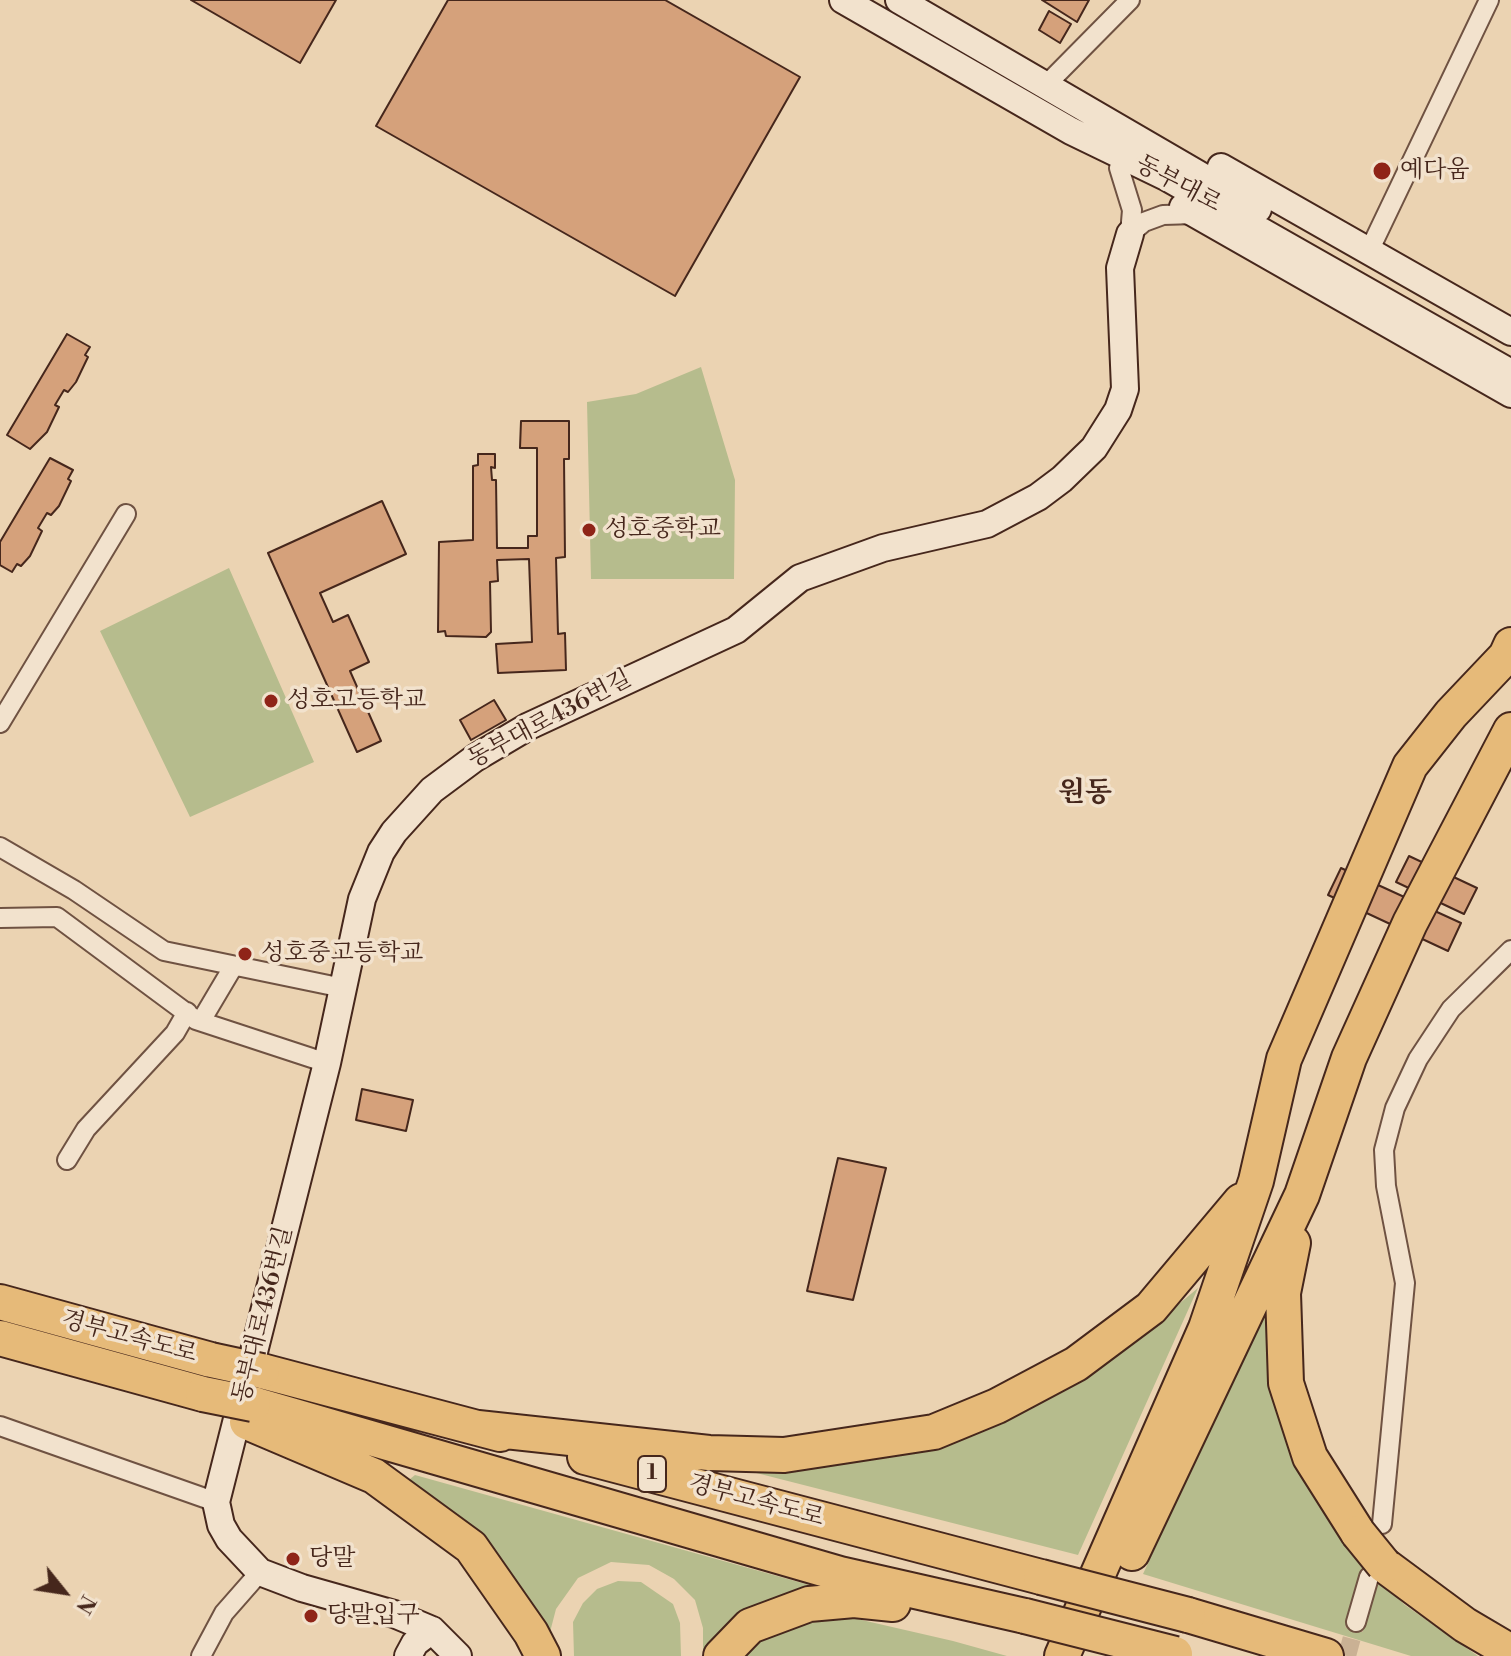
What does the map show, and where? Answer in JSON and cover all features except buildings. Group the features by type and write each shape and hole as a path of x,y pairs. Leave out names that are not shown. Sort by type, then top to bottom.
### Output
{"highway":[{"path":"1062,1656 1206,1328 1256,1181 1284,1059 1410,766 1451,714 1506,656 1511,645"},
{"path":"1087,1656 1302,1195 1349,1058 1410,923 1511,730"},
{"path":"478,1428 709,1453 784,1455 934,1432 997,1406 1076,1364 1151,1308 1256,1181"},
{"path":"1302,1195 1283,1293 1286,1383 1310,1457 1370,1528 1377,1571 1511,1652"},
{"name":"경부고속도로","path":"0,1302 1188,1615 1326,1656"},
{"name":"경부고속도로","path":"0,1338 250,1413 840,1574 1179,1655"},
{"path":"250,1413 374,1476 471,1547 531,1633 543,1656"},
{"path":"721,1656 750,1626 809,1604 854,1600 1025,1616"}],"main road":[{"name":"동부대로","path":"843,0 1071,131 1511,355"},
{"name":"동부대로","path":"899,0 1121,128 1511,373"},
{"name":"동부대로","path":"1121,128 1204,158 1370,249 1511,332"},
{"name":"동부대로","path":"1071,131 1119,168 1511,394"},
{"name":"동부대로436번길","path":"216,1502 327,1063 362,899 381,852 412,811 464,766 529,726 587,696 736,630 800,578 883,548 987,524 1038,497 1080,463 1109,426 1125,389 1120,268 1130,234"},
{"path":"216,1502 221,1525 229,1539 260,1572 302,1588 394,1614 432,1630 458,1656"},
{"path":"408,1656 415,1643 432,1630"},
{"path":"432,1630 438,1656"}],"street":[{"path":"1046,85 1130,0"},
{"path":"1370,249 1489,0"},
{"name":"동부대로436번길","path":"1119,168 1132,210 1130,234"},
{"path":"1130,234 1144,222 1163,215 1196,214"},
{"path":"0,723 126,514"},
{"path":"0,847 74,890 164,951 343,988"},
{"path":"57,917 68,905 74,890"},
{"path":"0,918 57,917 194,1017 327,1063"},
{"path":"1370,1528 1405,1283 1386,1186 1384,1150 1395,1108 1418,1059 1451,1009 1511,950"},
{"path":"67,1160 86,1129 175,1033 194,1017 233,967"},
{"path":"0,1426 216,1502"},
{"path":"1356,1622 1377,1571"},
{"path":"201,1656 224,1613 260,1572"}],"green space":[{"path":"701,367 735,480 734,579 591,579 587,402 636,394"},
{"path":"229,568 314,762 190,817 100,631"},
{"path":"1198,1288 1078,1555 729,1466 1059,1391 1117,1356"},
{"path":"1269,1300 1362,1563 1405,1605 1478,1656 1411,1656 1143,1574"},
{"path":"415,1475 813,1586 786,1595 729,1628 703,1656 703,1628 695,1600 674,1579 649,1565 611,1562 578,1578 556,1609 549,1636 412,1483 410,1479"},
{"path":"618,1581 641,1582 673,1604 680,1623 681,1656 574,1656 573,1622 583,1603 597,1589"},
{"path":"853,1618 1007,1656 743,1656 763,1639 799,1624"}],"tunnel":[{"path":"1347,1656 1356,1622"}],"place":[{"name":"예다움","path":"1382,171"},
{"name":"성호중학교","path":"589,530"},
{"name":"성호고등학교","path":"271,701"},
{"name":"성호중고등학교","path":"245,954"},
{"name":"당말","path":"293,1559"},
{"name":"당말입구","path":"311,1616"}],"district":[{"name":"원동","path":"1085,794"}]}
